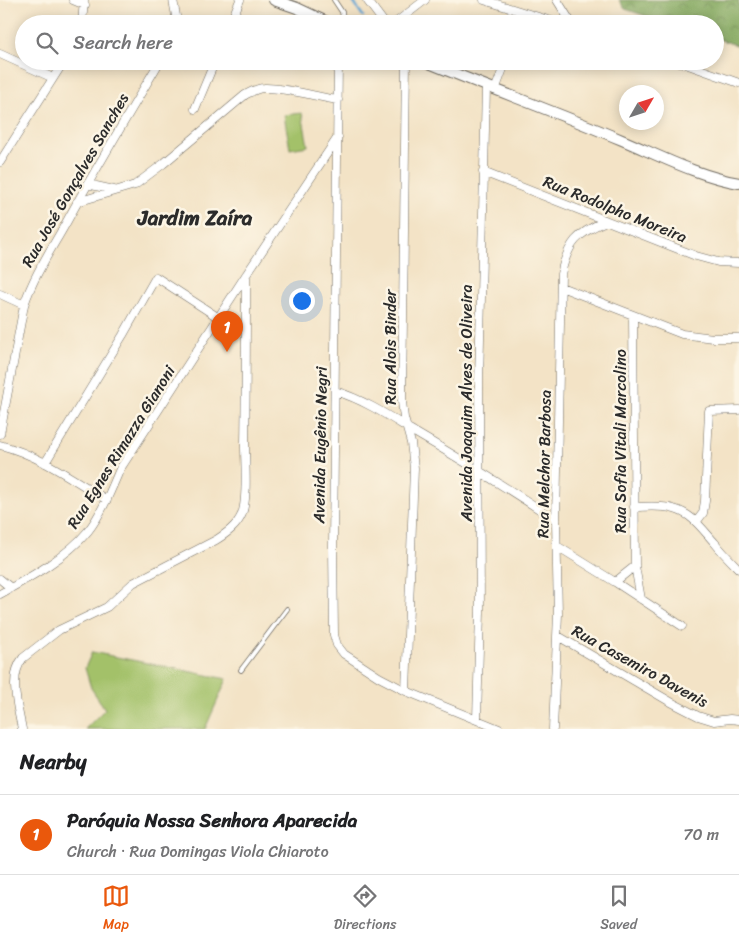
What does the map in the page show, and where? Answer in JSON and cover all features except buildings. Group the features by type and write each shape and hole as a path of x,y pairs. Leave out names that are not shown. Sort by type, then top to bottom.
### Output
{"street":[{"path":"73,0 84,2 83,15"},
{"path":"173,0 176,15"},
{"path":"234,15 240,0"},
{"path":"274,0 293,4 314,15"},
{"path":"367,0 378,15"},
{"path":"406,15 425,0"},
{"path":"484,0 530,15"},
{"path":"557,0 566,15"},
{"path":"0,54 15,61"},
{"path":"35,70 53,78"},
{"path":"0,162 58,70"},
{"name":"Rua José Gonçalves Sanches","path":"0,434 24,305 37,274 87,184 155,70"},
{"path":"195,109 211,70"},
{"name":"Avenida Eugênio Negri","path":"338,70 334,635 344,654 353,661 406,691 499,729"},
{"name":"Rua Alois Binder","path":"406,70 402,402 411,443 414,468 406,691"},
{"path":"446,70 621,139 703,175 739,183"},
{"name":"Avenida Joaquim Alves de Oliveira","path":"477,719 480,612 479,470 483,172 490,88 501,70"},
{"path":"702,70 739,83"},
{"path":"77,202 135,185 245,95 254,90 264,88 276,89 338,100"},
{"name":"Rua Egnes Rimazza Gianoni","path":"0,594 60,556 77,543 89,530 107,500 120,469 338,137"},
{"name":"Rua Rodolpho Moreira","path":"483,172 696,256 718,262 739,263"},
{"path":"87,184 114,190"},
{"name":"Rua Melchor Barbosa","path":"553,729 558,636 556,520 561,274 570,245 589,228 606,220"},
{"path":"22,729 18,709 16,678 18,664 23,658 59,630 107,607 133,583 229,532 242,514 245,488 246,275"},
{"path":"45,463 156,278 219,318"},
{"path":"561,288 682,334 696,337 739,338"},
{"path":"0,294 24,305"},
{"name":"Rua Sofia Vitali Marcolino","path":"633,316 635,566 641,599"},
{"path":"335,391 374,407 479,470 556,520"},
{"path":"697,521 703,513 705,502 709,411 739,410"},
{"path":"0,445 45,463 107,500"},
{"path":"634,507 674,509 697,521 739,569"},
{"path":"557,546 682,626"},
{"path":"615,582 635,566"},
{"path":"0,579 11,588"},
{"name":"Rua Casemiro Davenis","path":"558,636 698,716 714,721 739,720"}],"lane":[{"path":"334,0 342,15"},
{"path":"241,670 287,609"}],"green space":[{"path":"619,0 739,0 739,46 724,41 724,15 643,15 625,9"},
{"path":"302,113 308,146 290,149 284,115"},
{"path":"92,652 227,679 205,729 85,729 105,709 91,688 85,668"}],"waterway":[{"path":"352,0 362,15"}],"place":[{"name":"Paróquia Nossa Senhora Aparecida","path":"227,352"}],"district":[{"name":"Jardim Zaíra","path":"195,218"}]}
